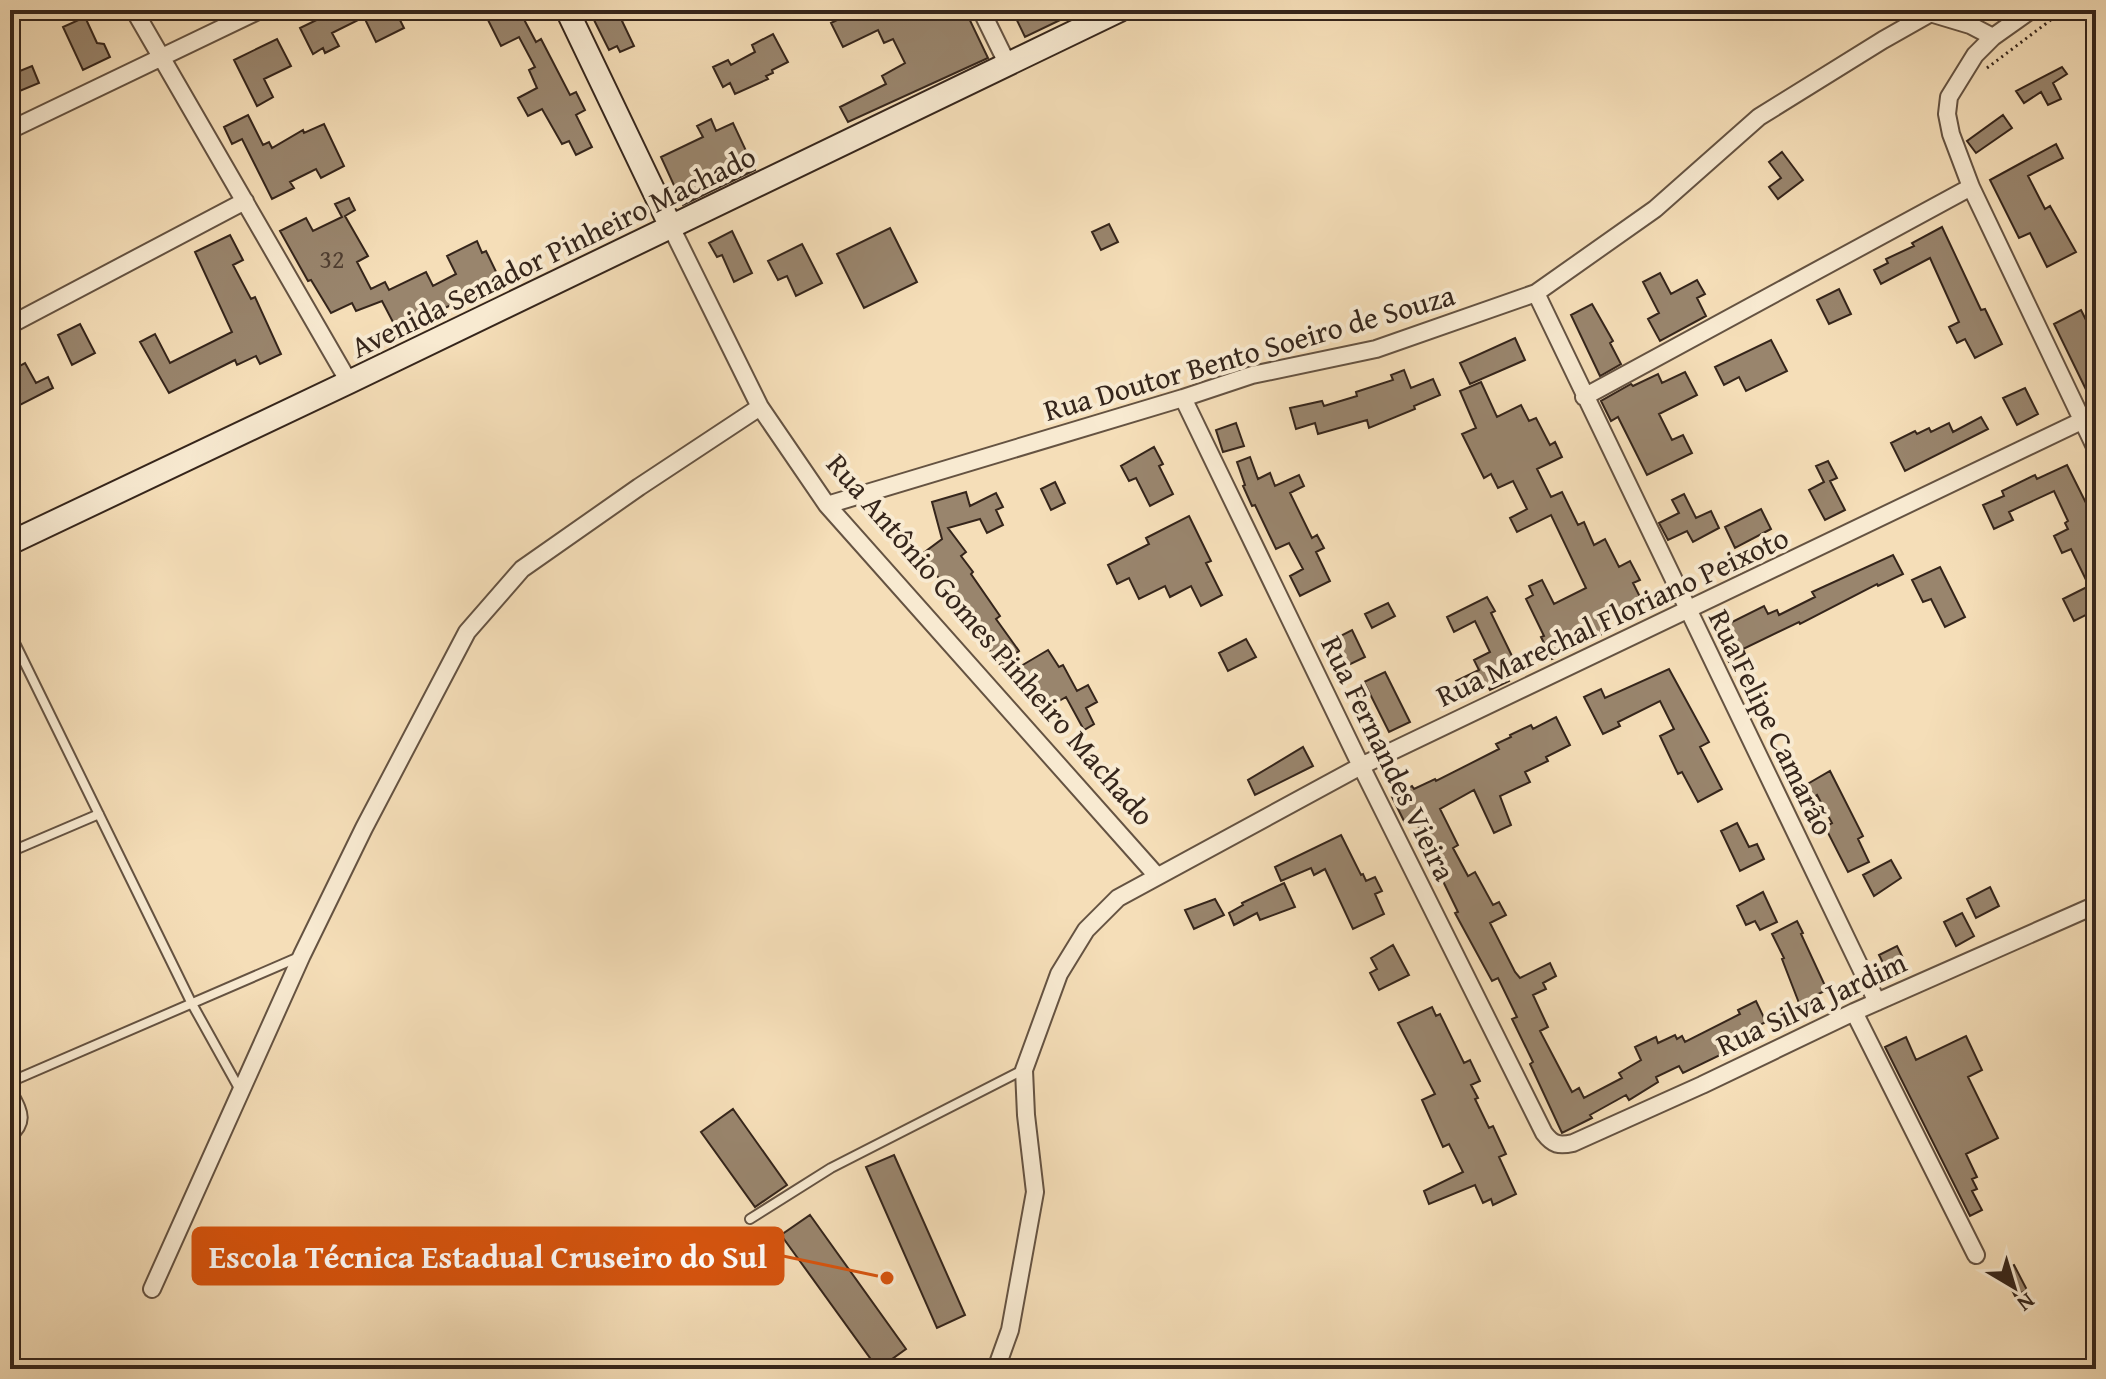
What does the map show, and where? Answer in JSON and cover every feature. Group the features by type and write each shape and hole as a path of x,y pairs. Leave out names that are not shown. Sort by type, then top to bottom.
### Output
{"main road":[{"name":"Rua Antônio Gomes Pinheiro Machado","path":"567,10 671,227"},
{"name":"Avenida Senador Pinheiro Machado","path":"10,543 1120,10"}],"street":[{"path":"134,10 349,382"},
{"path":"10,130 260,10"},
{"path":"981,10 1008,65"},
{"path":"2031,10 1993,37 1975,55 1949,97 1947,114 1951,134 1971,187 2089,418 2096,449"},
{"path":"1933,12 1993,37"},
{"name":"Rua Doutor Bento Soeiro de Souza","path":"827,505 1252,375 1376,349 1536,293 1655,209 1759,117 1933,12"},
{"path":"1584,397 1971,187"},
{"path":"10,325 245,201"},
{"name":"Rua Antônio Gomes Pinheiro Machado","path":"671,227 760,407 827,505 1157,876"},
{"name":"Rua Felipe Camarão","path":"1536,293 1877,1002"},
{"name":"Rua Fernandes Vieira","path":"1183,398 1361,766 1550,1141"},
{"path":"152,1289 302,955 364,828 467,632 522,569 760,407"},
{"name":"Rua Marechal Floriano Peixoto","path":"1024,1070 1059,974 1086,930 1118,898 1361,766 2089,418"},
{"name":"Rua Silva Jardim","path":"1550,1141 1560,1146 1573,1143 1854,1012 2096,905"},
{"path":"1854,1012 1976,1255"},
{"path":"996,1369 1010,1330 1035,1192 1024,1070"}],"lane":[{"path":"10,633 191,1002 242,1093"},
{"path":"10,852 99,814"},
{"path":"10,1139 20,1130 24,1116 10,1084 302,955"},
{"path":"750,1219 831,1168 1024,1070"}],"path":[{"path":"1976,77 2064,10"}],"building":[{"path":"325,10 395,10 404,28 376,42 364,17 332,33 339,46 325,53 323,48 313,54 300,28 327,15"},
{"path":"483,10 519,10 536,42 541,39 570,95 576,92 585,110 576,115 592,147 576,155 569,141 562,144 542,109 528,116 518,98 537,88 529,70 535,67 519,37 501,46"},
{"path":"589,10 644,10 622,21 634,46 620,52 617,46 609,50"},
{"path":"857,10 952,10 956,17 966,12 988,58 848,122 840,107 886,84 882,76 905,63 893,39 884,43 878,30 843,47 831,23"},
{"path":"1012,10 1081,10 1025,37"},
{"path":"85,17 97,43 104,44 110,57 83,70 63,27"},
{"path":"773,34 788,62 772,70 773,73 766,76 768,79 735,94 730,83 723,87 713,67 728,60 731,65 755,52 752,45"},
{"path":"277,39 291,66 264,79 273,97 257,106 234,60"},
{"path":"32,66 39,83 10,95 10,75"},
{"path":"2062,67 2067,74 2053,83 2061,99 2048,105 2041,92 2024,103 2016,91"},
{"path":"248,115 263,145 269,142 272,148 303,130 304,133 324,124 344,166 321,178 316,169 290,182 294,188 272,199 242,139 232,144 224,127"},
{"path":"2003,115 2012,128 1976,153 1967,141"},
{"path":"711,119 716,131 733,123 755,170 683,205 661,157 703,137 697,126"},
{"path":"2056,144 2063,158 2028,176 2045,209 2050,206 2076,252 2047,267 2030,233 2019,238 1990,180"},
{"path":"1782,152 1803,180 1778,199 1769,187 1781,178 1769,162"},
{"path":"349,198 355,210 345,216 368,256 357,262 371,289 385,282 389,290 426,272 433,286 456,274 447,256 477,241 482,253 486,251 501,282 436,312 440,320 425,327 419,314 395,326 382,301 356,311 352,303 331,313 311,280 308,281 280,231 306,218 313,231 342,217 335,204"},
{"path":"1109,224 1118,242 1101,250 1092,232"},
{"path":"1942,227 1981,310 1985,309 2002,344 1975,358 1965,339 1957,343 1949,327 1959,322 1930,258 1881,284 1874,270 1888,263 1886,259 1914,246 1912,243"},
{"path":"890,228 917,282 864,308 837,254"},
{"path":"732,231 752,273 734,282 722,255 717,257 709,243"},
{"path":"230,235 243,260 233,265 251,299 255,297 281,354 260,364 256,356 237,365 235,360 169,393 140,342 155,334 170,363 232,332 195,252"},
{"path":"802,244 822,283 796,296 787,276 778,280 768,261"},
{"path":"1660,273 1671,294 1697,280 1705,294 1697,298 1706,316 1660,341 1648,319 1659,313 1643,282"},
{"path":"1839,289 1851,314 1829,324 1817,300"},
{"path":"1592,304 1613,341 1610,343 1621,364 1600,376 1571,315"},
{"path":"2081,310 2096,340 2096,403 2093,404 2054,324"},
{"path":"80,324 95,353 72,365 58,335"},
{"path":"1515,338 1525,360 1470,384 1460,363"},
{"path":"1771,340 1787,371 1746,391 1739,377 1724,385 1715,367"},
{"path":"25,363 36,383 48,377 53,388 18,406 12,394 19,391 10,371"},
{"path":"1404,370 1411,388 1433,379 1440,395 1369,428 1367,420 1318,434 1315,423 1296,429 1290,408 1322,401 1324,406 1357,396 1356,392 1393,380 1391,375"},
{"path":"1685,372 1697,395 1659,414 1672,440 1683,435 1692,453 1647,475 1618,417 1611,421 1601,401 1631,384 1633,386 1658,374 1662,383"},
{"path":"1481,382 1497,417 1521,405 1529,421 1536,418 1550,445 1555,442 1562,457 1537,469 1551,497 1562,492 1578,525 1584,522 1594,545 1605,539 1619,567 1630,561 1640,580 1633,583 1644,605 1630,612 1627,605 1599,619 1606,632 1552,659 1526,599 1533,595 1529,586 1542,580 1554,604 1586,588 1551,515 1517,532 1510,518 1527,509 1513,481 1498,488 1491,474 1484,478 1462,434 1476,428 1460,391"},
{"path":"2025,388 2038,414 2017,425 2003,398"},
{"path":"1981,417 1988,429 1905,471 1891,443 1915,431 1917,434 1929,428 1931,432 1949,423 1953,432"},
{"path":"1236,423 1244,446 1223,452 1216,430"},
{"path":"1154,447 1163,464 1159,466 1173,494 1150,506 1136,478 1129,481 1121,466"},
{"path":"1250,457 1258,479 1270,473 1275,486 1299,475 1304,486 1290,493 1312,538 1317,535 1324,548 1316,552 1330,581 1300,596 1290,576 1303,569 1289,543 1276,549 1243,486 1237,462"},
{"path":"1828,461 1837,478 1830,481 1845,510 1825,520 1809,490 1824,482 1816,466"},
{"path":"2067,465 2096,523 2089,529 2096,542 2096,610 2074,621 2063,599 2089,586 2071,549 2062,553 2054,536 2068,529 2065,523 2068,521 2054,491 2009,512 2013,520 1994,529 1983,505 2004,496 2002,491 2035,475 2037,479"},
{"path":"1055,482 1065,503 1051,510 1041,489"},
{"path":"966,492 970,506 996,493 1003,507 996,510 1003,525 987,533 980,519 948,528 966,552 961,556 973,572 971,574 1000,616 996,619 1019,651 1000,665 948,590 945,592 937,582 940,580 922,554 942,539 932,502"},
{"path":"1684,494 1696,518 1711,511 1719,528 1693,542 1687,531 1668,540 1659,523 1679,513 1672,500"},
{"path":"1761,509 1771,529 1735,548 1725,527"},
{"path":"1189,516 1211,561 1206,563 1222,595 1201,606 1191,586 1170,597 1165,586 1139,599 1129,578 1117,584 1108,565 1149,544 1146,538"},
{"path":"1893,555 1903,574 1743,649 1745,654 1729,662 1714,631 1764,606 1768,614 1777,610 1779,615 1815,597 1812,592"},
{"path":"1940,567 1965,617 1945,627 1931,599 1923,602 1912,580"},
{"path":"1487,597 1495,611 1491,613 1513,658 1500,664 1509,681 1490,690 1487,685 1464,697 1456,681 1479,670 1474,660 1490,652 1475,621 1454,632 1447,617"},
{"path":"1388,603 1395,616 1372,628 1365,614"},
{"path":"1352,630 1365,657 1338,670 1325,644"},
{"path":"1246,639 1256,657 1228,671 1219,653"},
{"path":"1048,650 1059,667 1063,665 1077,691 1088,685 1097,702 1086,708 1094,724 1084,730 1066,697 1038,713 1024,685 1031,682 1021,666"},
{"path":"1669,669 1709,742 1700,747 1722,789 1698,802 1682,772 1678,774 1660,736 1674,729 1660,701 1618,722 1620,726 1603,734 1584,697 1601,689 1605,698"},
{"path":"1385,672 1410,722 1389,732 1364,682"},
{"path":"1556,717 1570,745 1546,757 1548,761 1525,772 1530,782 1500,796 1511,825 1494,833 1474,790 1440,809 1458,845 1453,848 1468,876 1475,872 1493,905 1499,902 1506,915 1490,923 1515,972 1520,978 1550,963 1556,976 1543,983 1546,989 1533,995 1548,1027 1540,1031 1572,1092 1579,1088 1584,1098 1622,1078 1619,1073 1641,1060 1635,1047 1656,1037 1658,1043 1675,1035 1677,1039 1682,1036 1685,1042 1740,1014 1738,1010 1756,1001 1766,1022 1753,1028 1759,1040 1726,1057 1724,1053 1683,1073 1679,1066 1656,1077 1658,1082 1629,1100 1626,1095 1590,1115 1592,1118 1562,1133 1530,1064 1533,1062 1512,1019 1517,1017 1498,978 1492,981 1455,913 1458,912 1440,875 1443,874 1414,818 1405,823 1392,797 1412,786 1414,789 1436,781 1499,749 1496,744 1510,735 1531,725 1533,729"},
{"path":"1303,747 1313,766 1255,795 1248,780"},
{"path":"1830,771 1863,836 1858,839 1869,862 1848,872 1825,827 1832,823 1817,795 1812,798 1804,786"},
{"path":"1737,823 1749,847 1757,844 1764,859 1740,871 1721,831"},
{"path":"1341,835 1361,875 1366,881 1375,877 1382,891 1375,894 1384,914 1353,929 1325,869 1314,875 1311,868 1281,881 1275,867"},
{"path":"1891,860 1901,878 1874,896 1863,875"},
{"path":"1284,883 1295,907 1260,920 1257,913 1234,925 1229,913 1242,903"},
{"path":"1990,887 1999,906 1976,918 1967,899"},
{"path":"1763,892 1777,922 1760,930 1755,921 1746,925 1737,906"},
{"path":"1215,899 1224,915 1194,929 1185,910"},
{"path":"1962,913 1974,936 1956,946 1944,922"},
{"path":"1797,921 1827,990 1799,1003 1784,958 1772,934"},
{"path":"1393,945 1409,975 1379,990 1370,973 1377,969 1371,958"},
{"path":"1897,946 1908,968 1890,977 1879,955"},
{"path":"1432,1007 1436,1016 1440,1014 1464,1063 1470,1060 1480,1081 1471,1085 1478,1098 1475,1099 1489,1128 1493,1126 1506,1154 1499,1157 1516,1194 1493,1205 1491,1199 1483,1203 1475,1185 1429,1204 1424,1191 1463,1172 1449,1144 1443,1147 1422,1100 1435,1094 1398,1023"},
{"path":"1966,1036 1982,1070 1968,1077 1998,1138 1966,1154 1977,1177 1972,1179 1977,1189 1972,1191 1982,1210 1970,1216 1885,1047 1906,1037 1916,1060"},
{"path":"733,1109 787,1185 755,1207 701,1132"},
{"path":"894,1155 965,1315 937,1328 866,1167"},
{"path":"810,1215 906,1349 878,1369 781,1235"},
{"path":"2014,1265 2027,1290 2015,1296 2002,1271"}],"place":[{"name":"Escola Técnica Estadual Cruseiro do Sul","path":"887,1278"}]}
